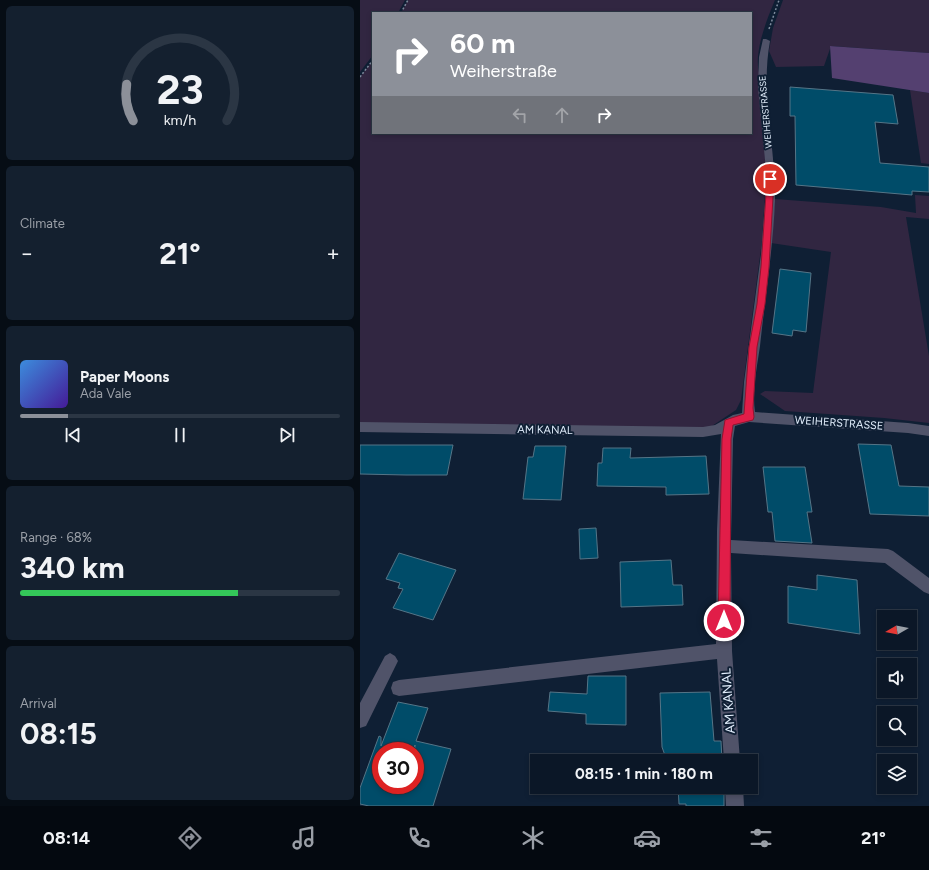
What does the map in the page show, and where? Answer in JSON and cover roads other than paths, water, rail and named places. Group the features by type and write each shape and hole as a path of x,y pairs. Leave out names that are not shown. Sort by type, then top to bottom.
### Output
{"street":[{"name":"WEIHERSTRASSE","path":"738,420 748,408 753,347 761,304 770,202 771,167 763,114 761,78 766,41"},
{"name":"WEIHERSTRASSE","path":"738,420 908,428 929,431"},
{"name":"AM KANAL","path":"360,427 704,432 717,430 738,420"},
{"name":"AM KANAL","path":"731,754 724,651 724,546 727,439 738,420"},
{"path":"724,546 888,556 929,587"},
{"path":"399,688 724,651"},
{"path":"360,720 390,661"},
{"path":"734,794 735,806"}]}
